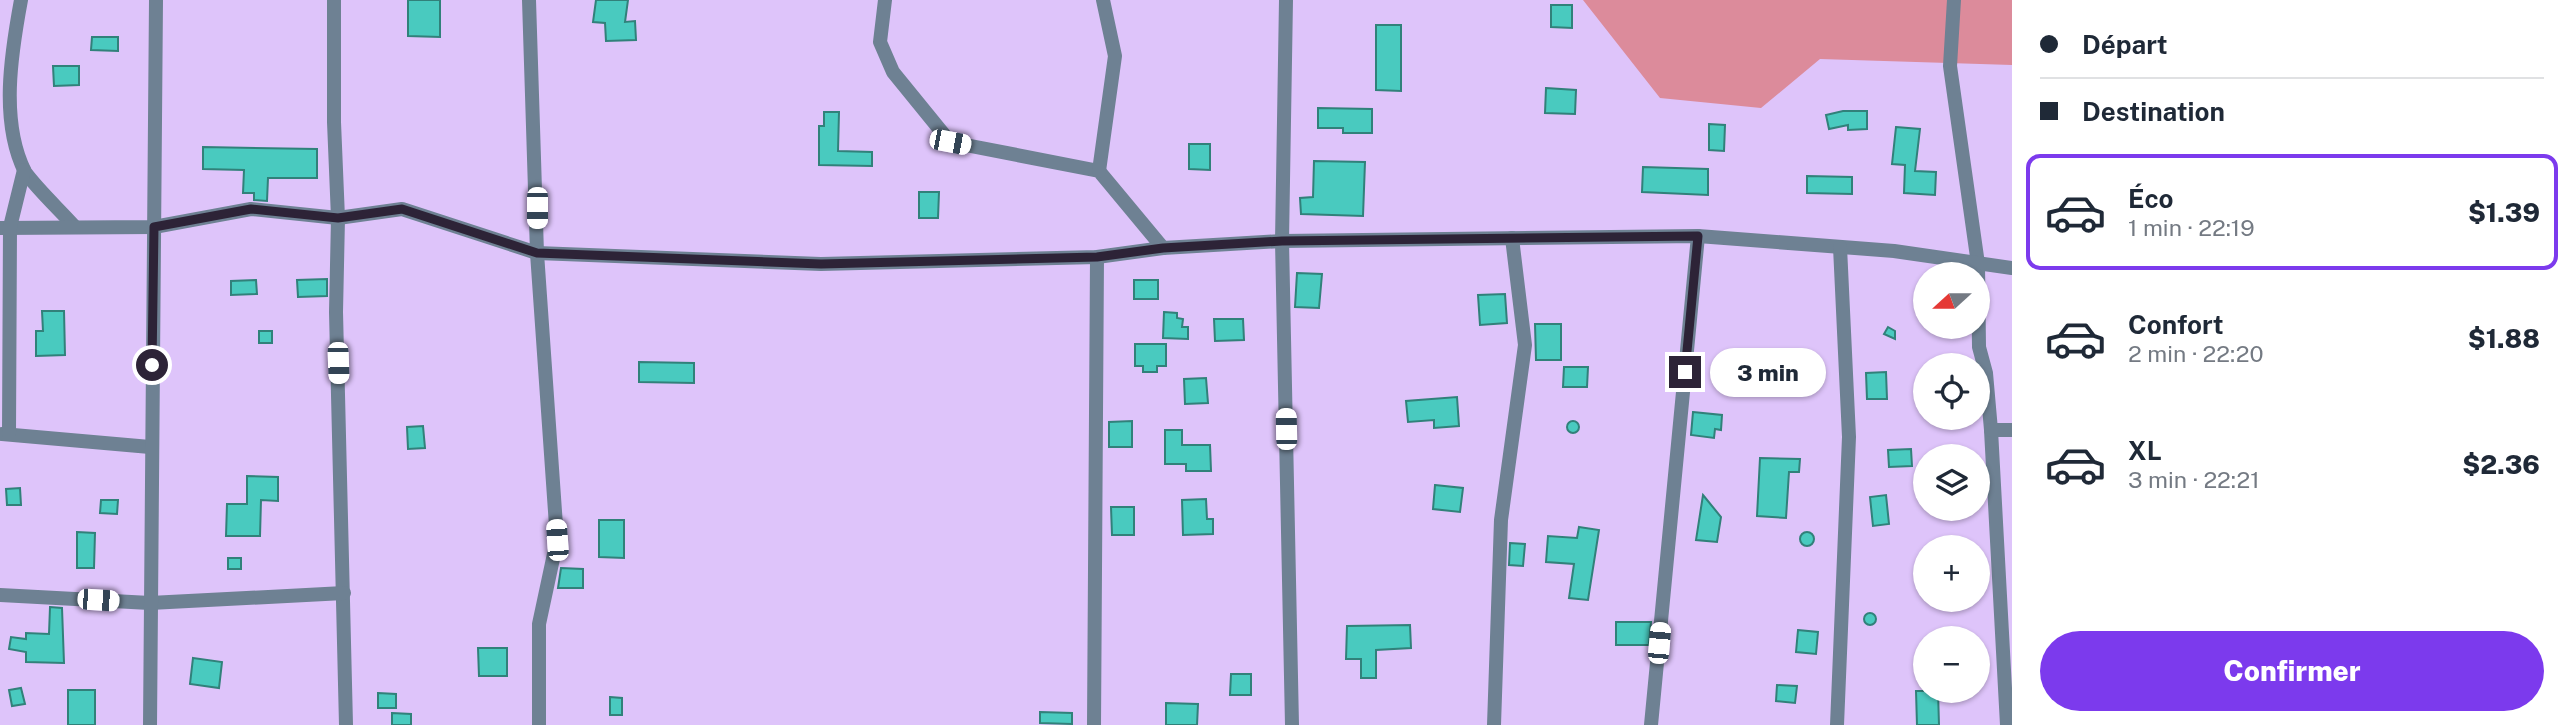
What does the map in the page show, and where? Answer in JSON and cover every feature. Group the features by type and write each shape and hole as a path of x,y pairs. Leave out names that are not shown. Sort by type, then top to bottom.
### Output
{"street":[{"path":"21,0 4,103 8,134 24,170 75,227"},
{"path":"150,725 150,447 156,0"},
{"path":"334,0 334,122 338,218 336,312 346,725"},
{"path":"529,0 537,253 557,540 539,624 539,725"},
{"path":"885,0 880,42 893,72 950,142 1100,171 1163,248"},
{"path":"1100,171 1115,56 1103,0"},
{"path":"1286,0 1282,241 1292,725"},
{"path":"1954,0 1950,66 1978,262"},
{"path":"24,170 5,228 4,434 150,447"},
{"path":"5,228 154,227 251,209 338,218 402,209 537,253 821,264 1097,257 1163,248 1282,241 1698,236 1894,251 1965,262"},
{"path":"1651,725 1698,236"},
{"path":"1494,725 1501,520 1525,345 1512,238"},
{"path":"1837,725 1849,437 1840,247"},
{"path":"1094,725 1097,257"},
{"path":"1990,265 2012,268"},
{"path":"1979,340 1986,373 2007,605 2007,725"},
{"path":"1991,430 2012,430"},
{"path":"0,595 150,603 344,593"}],"shaded area":[{"path":"1583,0 2012,0 2012,65 1820,59 1761,108 1660,98"}],"building":[{"path":"408,0 440,0 440,37 408,36"},
{"path":"596,0 628,0 625,22 635,21 636,40 606,41 605,23 593,22"},
{"path":"1551,5 1572,5 1572,28 1551,27"},
{"path":"1376,25 1401,25 1401,91 1376,90"},
{"path":"92,37 118,37 118,51 91,50"},
{"path":"53,66 79,66 79,85 54,86"},
{"path":"1546,88 1576,90 1575,114 1545,113"},
{"path":"1318,108 1372,109 1372,133 1343,133 1343,128 1318,128"},
{"path":"1843,111 1867,111 1867,129 1848,130 1848,125 1829,129 1826,115"},
{"path":"824,112 839,112 838,151 872,152 872,166 819,165 819,126 824,126"},
{"path":"1709,124 1725,125 1724,151 1709,150"},
{"path":"1896,127 1920,129 1915,171 1936,172 1935,195 1904,193 1905,165 1892,164"},
{"path":"1189,144 1210,144 1210,170 1189,169"},
{"path":"203,147 317,149 317,178 268,178 267,201 254,200 254,193 243,193 244,170 203,169"},
{"path":"1314,161 1365,162 1363,216 1301,214 1300,198 1313,197"},
{"path":"1643,167 1708,169 1708,195 1642,192"},
{"path":"1807,176 1852,177 1852,194 1807,193"},
{"path":"919,192 939,192 938,218 919,218"},
{"path":"1297,273 1322,274 1319,308 1295,307"},
{"path":"327,279 327,296 298,297 297,280"},
{"path":"256,280 257,294 231,295 231,281"},
{"path":"1134,280 1158,280 1158,299 1134,299"},
{"path":"1505,294 1507,323 1480,325 1478,295"},
{"path":"42,311 64,311 65,355 36,356 36,331 43,331"},
{"path":"1164,312 1177,313 1177,318 1183,319 1182,327 1188,327 1188,339 1163,338"},
{"path":"1214,319 1243,319 1244,340 1215,341"},
{"path":"1535,324 1561,324 1561,360 1536,360"},
{"path":"1888,327 1895,331 1895,339 1884,334"},
{"path":"259,331 272,331 272,343 259,343"},
{"path":"1135,344 1166,344 1166,366 1157,366 1157,372 1143,372 1143,366 1135,366"},
{"path":"639,362 694,363 694,383 639,382"},
{"path":"1564,367 1588,367 1587,387 1563,387"},
{"path":"1886,372 1887,399 1867,399 1866,373"},
{"path":"1206,378 1208,403 1185,404 1184,379"},
{"path":"1457,397 1459,426 1434,428 1434,420 1408,422 1406,401"},
{"path":"1693,412 1722,415 1721,430 1715,429 1714,438 1691,435"},
{"path":"1132,421 1132,447 1109,447 1109,422"},
{"path":"1573,421 1579,427 1573,433 1567,427"},
{"path":"423,426 425,448 408,449 407,427"},
{"path":"1165,430 1182,430 1182,445 1210,445 1211,471 1186,471 1186,464 1165,464"},
{"path":"1911,449 1912,466 1889,467 1888,450"},
{"path":"1760,458 1800,459 1799,472 1789,472 1786,518 1757,516"},
{"path":"247,476 278,477 278,501 261,500 260,536 226,536 227,504 247,504"},
{"path":"1435,485 1463,488 1460,512 1433,509"},
{"path":"20,488 21,505 7,505 6,489"},
{"path":"1703,495 1721,517 1717,542 1696,540"},
{"path":"1886,495 1889,524 1873,526 1870,497"},
{"path":"1206,499 1207,519 1213,519 1213,534 1183,535 1182,500"},
{"path":"101,500 118,500 117,514 100,513"},
{"path":"1111,507 1134,507 1134,535 1112,535"},
{"path":"599,520 624,520 624,558 599,557"},
{"path":"1579,527 1599,530 1588,600 1569,598 1574,564 1546,562 1548,536 1577,538"},
{"path":"77,532 95,533 94,568 77,568"},
{"path":"1804,532 1810,532 1814,539 1810,546 1804,546 1800,542 1800,536"},
{"path":"1510,543 1525,544 1523,566 1509,565"},
{"path":"228,558 241,558 241,569 228,569"},
{"path":"561,568 583,569 583,588 558,588"},
{"path":"50,607 62,608 64,663 26,662 26,652 9,649 11,637 26,639 26,633 49,634"},
{"path":"1870,613 1876,619 1870,625 1864,619"},
{"path":"1616,622 1651,622 1649,645 1616,645"},
{"path":"1410,625 1411,648 1376,650 1376,678 1361,678 1361,659 1346,659 1347,626"},
{"path":"1798,630 1818,632 1816,654 1796,652"},
{"path":"478,648 507,648 507,676 479,676"},
{"path":"193,658 222,662 219,688 190,684"},
{"path":"1231,674 1251,674 1251,695 1230,695"},
{"path":"1777,685 1797,686 1795,703 1776,701"},
{"path":"21,688 25,704 12,706 9,690"},
{"path":"68,690 95,690 95,725 68,725"},
{"path":"378,693 396,694 396,708 378,708"},
{"path":"610,697 622,698 622,715 610,715"},
{"path":"1166,703 1198,704 1197,725 1166,725"},
{"path":"1916,703 1938,703 1939,725 1917,725"},
{"path":"1040,712 1072,713 1072,724 1040,723"},
{"path":"392,713 411,714 411,725 392,725"}],"route":[{"path":"152,365 154,227 251,209 338,218 402,209 537,253 821,264 1097,257 1163,248 1282,241 1698,236 1685,372"}]}
